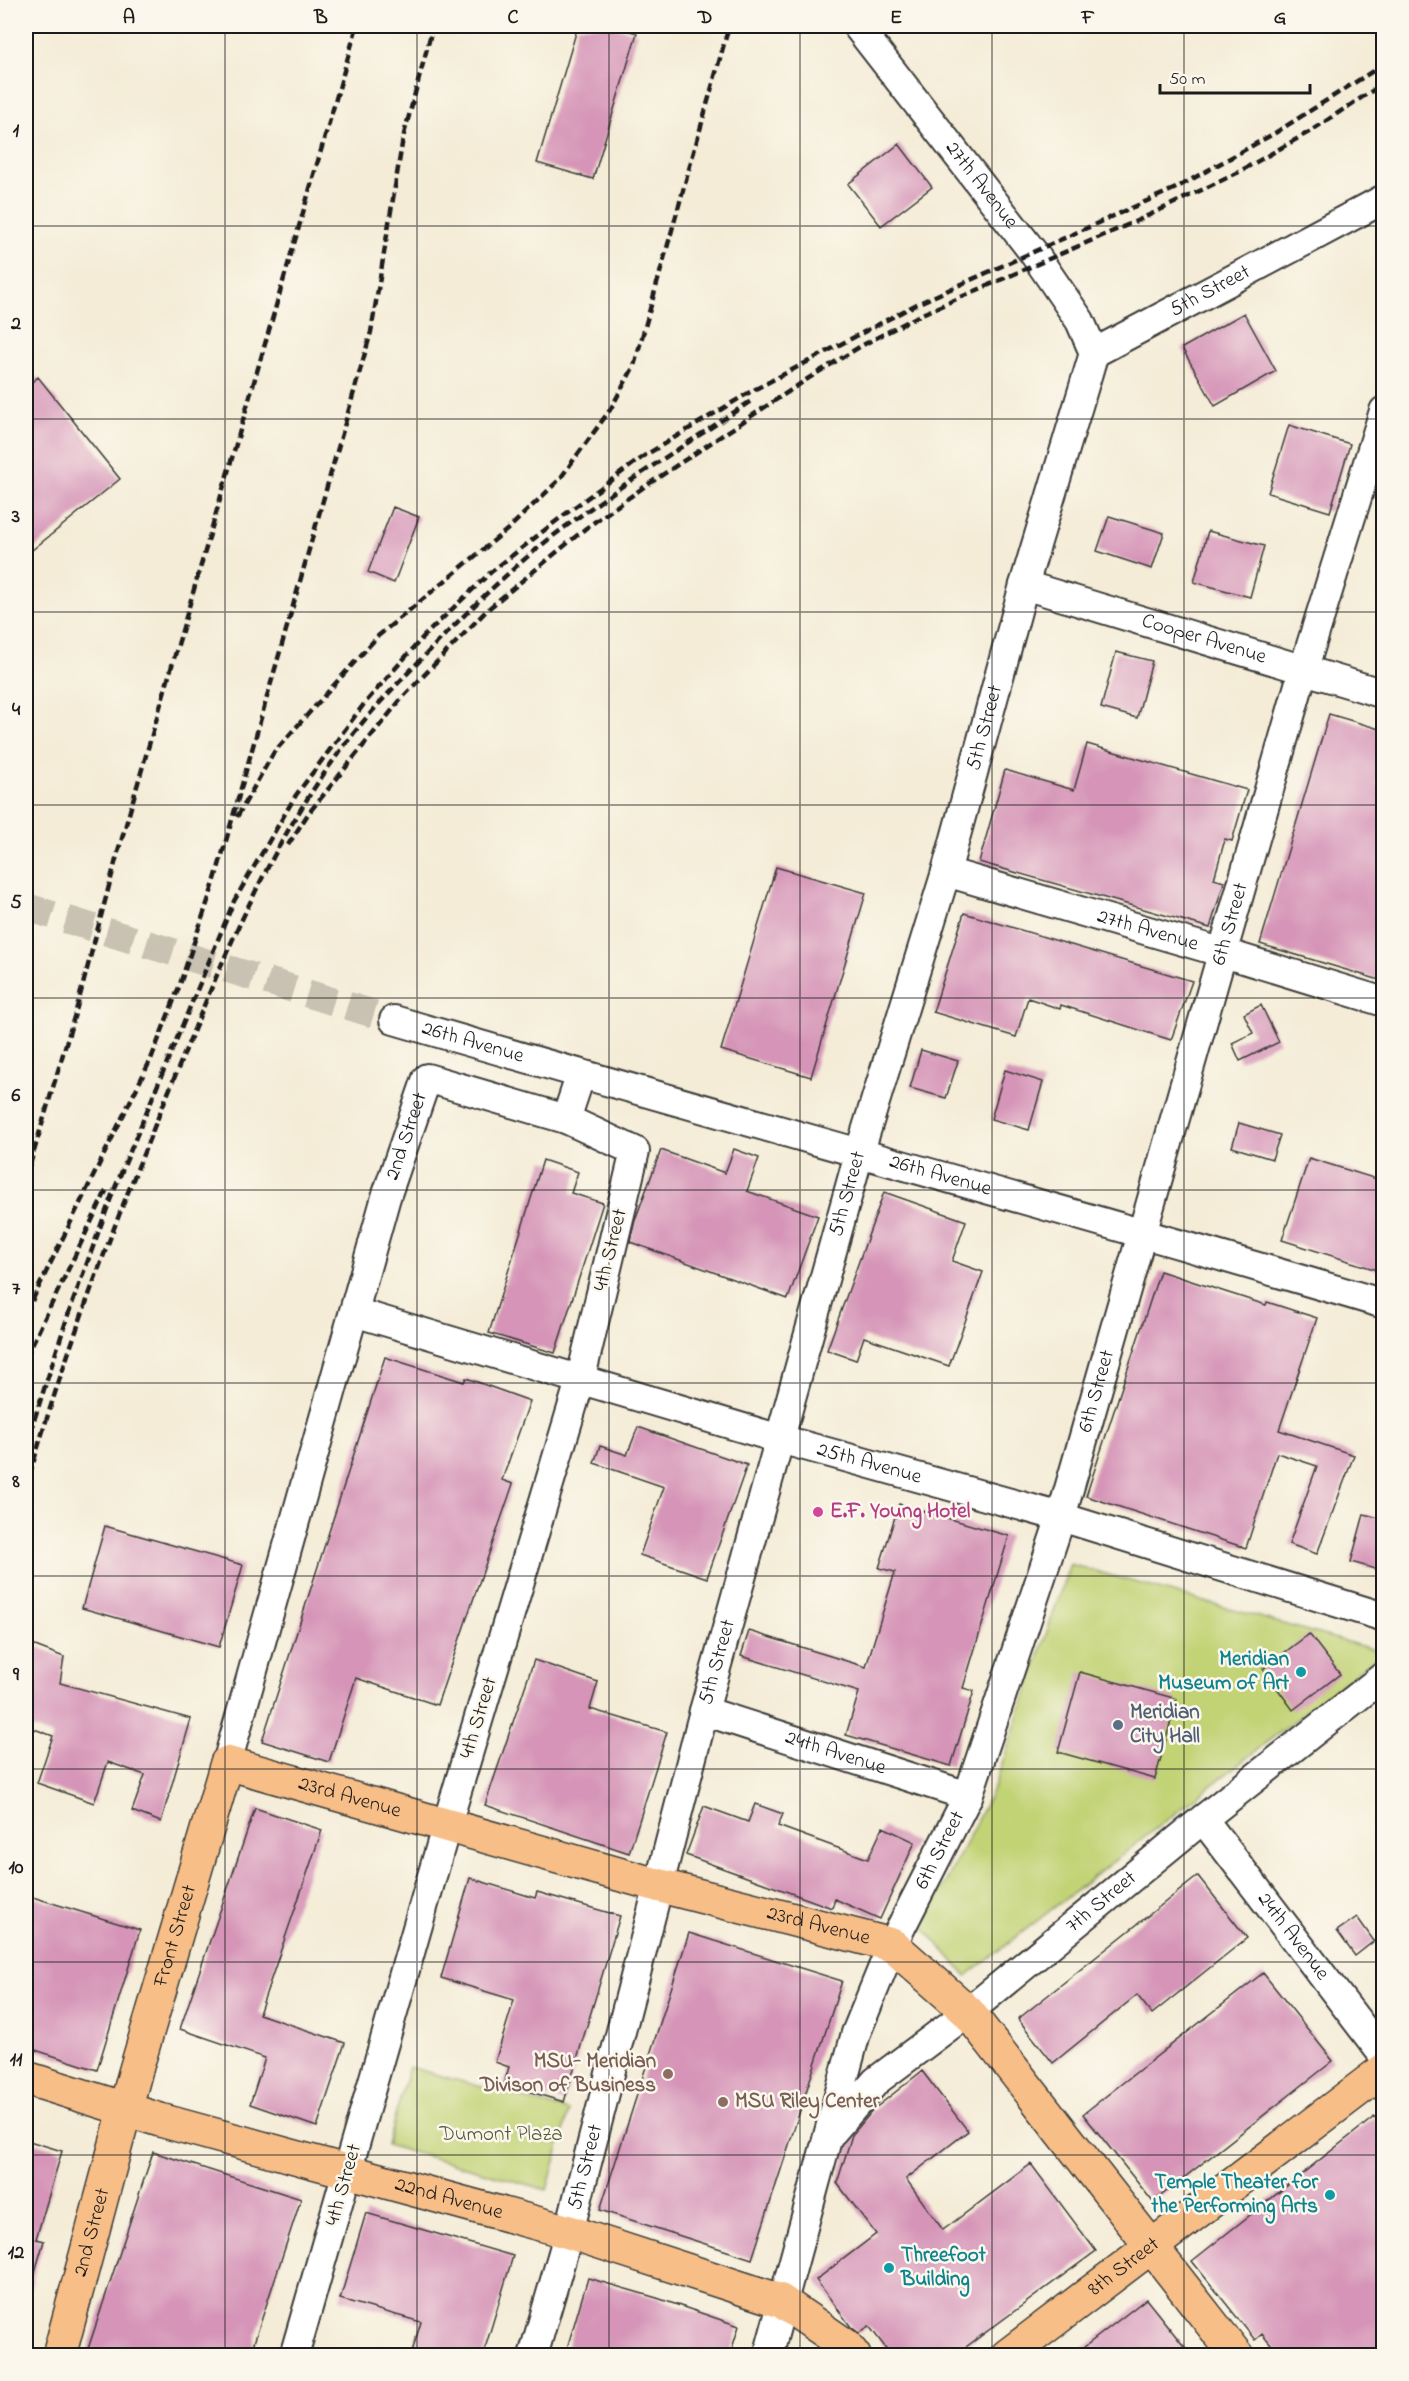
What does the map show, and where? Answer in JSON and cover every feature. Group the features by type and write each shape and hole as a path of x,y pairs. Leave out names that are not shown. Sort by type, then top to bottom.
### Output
{"main road":[{"name":"23rd Avenue","path":"227,1762 657,1885 892,1945 968,2012 1237,2355"},
{"name":"Front Street","path":"126,2109 227,1762"},
{"name":"8th Street","path":"1007,2355 1383,2070"},
{"name":"22nd Avenue","path":"26,2078 126,2109 569,2232 781,2301 845,2345 854,2355"},
{"name":"2nd Street","path":"59,2355 126,2109"}],"street":[{"name":"27th Avenue","path":"857,26 1033,252 1080,321 1094,353"},
{"name":"5th Street","path":"533,2355 569,2232 657,1885 704,1711 859,1154 946,872 1024,585 1094,353 1383,199"},
{"name":"6th Street","path":"768,2355 856,2032 892,1945 968,1796 1061,1517 1303,671 1383,411"},
{"name":"Cooper Avenue","path":"1024,585 1383,694"},
{"name":"27th Avenue","path":"946,872 1383,1002"},
{"name":"26th Avenue","path":"394,1020 859,1154 1142,1232 1383,1304"},
{"path":"566,1119 581,1074"},
{"name":"2nd Street","path":"354,1312 386,1197 427,1077 566,1119"},
{"name":"4th Street","path":"294,2355 447,1824 580,1381 635,1151 566,1119"},
{"path":"227,1762 354,1312"},
{"name":"25th Avenue","path":"354,1312 780,1439 1061,1517 1383,1617"},
{"name":"7th Street","path":"829,2135 876,2081 968,2012 1203,1819 1383,1676"},
{"name":"24th Avenue","path":"704,1711 968,1796"},
{"name":"24th Avenue","path":"1203,1819 1383,2056"}],"green space":[{"path":"1070,1564 1383,1652 966,1976 923,1927 995,1785"},
{"name":"Dumont Plaza","path":"409,2067 569,2111 547,2190 387,2145"}],"building":[{"path":"578,26 613,26 637,33 593,179 537,163"},
{"path":"899,144 932,187 881,226 848,184"},
{"path":"1244,313 1276,371 1215,406 1182,348"},
{"path":"38,377 120,479 26,555 26,387"},
{"path":"1289,425 1350,444 1330,512 1268,493"},
{"path":"393,507 419,517 394,583 368,572"},
{"path":"1109,516 1164,533 1152,569 1097,551"},
{"path":"1208,531 1264,546 1250,597 1194,582"},
{"path":"1116,652 1152,661 1137,718 1101,708"},
{"path":"1329,714 1383,730 1383,764 1377,785 1383,786 1383,981 1260,944"},
{"path":"1087,744 1247,790 1232,841 1225,839 1214,879 1224,882 1210,928 979,862 1005,770 1074,790"},
{"path":"776,867 866,893 811,1077 721,1050"},
{"path":"964,913 1192,981 1171,1040 1061,1005 1060,1009 1028,998 1016,1037 933,1012"},
{"path":"1261,1005 1279,1042 1240,1061 1232,1043 1253,1033 1244,1014"},
{"path":"921,1050 958,1061 946,1098 910,1088"},
{"path":"1005,1070 1043,1082 1029,1130 991,1119"},
{"path":"1239,1123 1280,1135 1272,1159 1232,1147"},
{"path":"734,1149 759,1158 747,1191 818,1216 788,1299 630,1242 635,1220 661,1150 725,1173"},
{"path":"1309,1158 1383,1181 1383,1272 1282,1240"},
{"path":"543,1160 578,1172 571,1193 603,1203 555,1353 489,1333"},
{"path":"884,1192 966,1221 952,1261 983,1272 949,1366 864,1337 856,1360 827,1350"},
{"path":"1160,1271 1266,1305 1267,1302 1317,1318 1279,1430 1354,1455 1317,1554 1289,1544 1317,1466 1277,1453 1246,1548 1086,1496"},
{"path":"385,1357 464,1382 466,1378 530,1401 502,1480 513,1484 437,1705 356,1678 329,1762 262,1741"},
{"path":"638,1427 747,1465 707,1578 640,1555 664,1487 594,1463 600,1446 627,1455"},
{"path":"899,1504 1009,1536 963,1688 974,1691 951,1766 846,1735 859,1692 741,1656 749,1631 866,1667 895,1572 879,1568"},
{"path":"1364,1514 1383,1519 1383,1571 1351,1562"},
{"path":"105,1526 243,1565 219,1647 82,1608"},
{"name":"Meridian Museum of Art","path":"1309,1634 1340,1674 1293,1710 1263,1669"},
{"path":"30,1644 64,1657 60,1683 191,1719 161,1822 132,1811 145,1775 108,1762 94,1803 37,1783 53,1736 26,1726 26,1658"},
{"path":"534,1660 598,1682 590,1709 667,1732 629,1853 485,1805"},
{"name":"Meridian City Hall","path":"1080,1672 1177,1699 1155,1779 1058,1752"},
{"path":"755,1804 783,1814 778,1826 868,1859 883,1827 915,1842 880,1919 835,1899 832,1908 686,1855 704,1806 748,1822"},
{"path":"255,1808 322,1830 259,2014 345,2043 317,2127 250,2104 265,2058 180,2029"},
{"path":"1198,1876 1247,1938 1152,2014 1137,1995 1053,2063 1018,2019"},
{"path":"470,1878 535,1898 537,1892 620,1916 564,2102 504,2084 509,2067 495,2062 514,2000 441,1978"},
{"path":"26,1895 140,1930 97,2070 26,2047"},
{"path":"1357,1917 1374,1941 1355,1956 1337,1931"},
{"name":"MSU Riley Center","path":"689,1933 842,1981 752,2259 600,2210"},
{"path":"1263,1973 1333,2061 1153,2202 1083,2114"},
{"path":"922,2071 968,2131 906,2179 943,2230 1031,2164 1096,2251 955,2355 891,2355 869,2326 859,2333 851,2327 816,2280 876,2234 837,2183 852,2135 874,2109"},
{"name":"Temple Theater for the Performing Arts","path":"1374,2117 1383,2128 1383,2355 1279,2355 1262,2334 1255,2340 1192,2261"},
{"path":"26,2140 62,2151 36,2239 44,2241 30,2289 26,2288"},
{"path":"153,2152 301,2199 250,2355 86,2355"},
{"path":"366,2213 513,2256 483,2355 411,2355 421,2322 340,2299"},
{"path":"588,2278 657,2298 739,2326 730,2355 565,2355"},
{"path":"1146,2299 1191,2355 1074,2355"}],"tunnel":[{"path":"26,907 394,1020"}],"railway":[{"path":"26,1178 357,26"},
{"path":"26,1313 151,1059 179,987 214,883 371,332 403,138 433,26"},
{"path":"237,817 274,752 378,636 508,529 559,480 610,410 634,366 729,26"},
{"path":"26,1445 68,1315 112,1195 234,901 296,795 364,704 424,636 491,572 564,515 644,456 750,392 917,304 1176,188 1275,133 1384,64"},
{"path":"288,845 308,814 402,698 488,609 586,528 644,487 861,346 922,314 1141,219 1237,173 1309,132 1384,83"},
{"path":"26,1488 75,1334 132,1181 246,910 267,868 314,788 351,737 384,698 510,572 584,513 751,401"},
{"path":"26,1357 108,1187"}],"place":[{"name":"E.F. Young Hotel","path":"818,1512"},
{"name":"Meridian Museum of Art","path":"1301,1672"},
{"name":"Meridian City Hall","path":"1118,1725"},
{"name":"MSU- Meridian Divison of Business","path":"668,2074"},
{"name":"MSU Riley Center","path":"723,2102"},
{"name":"Temple Theater for the Performing Arts","path":"1330,2195"},
{"name":"Threefoot Building","path":"889,2268"}]}
